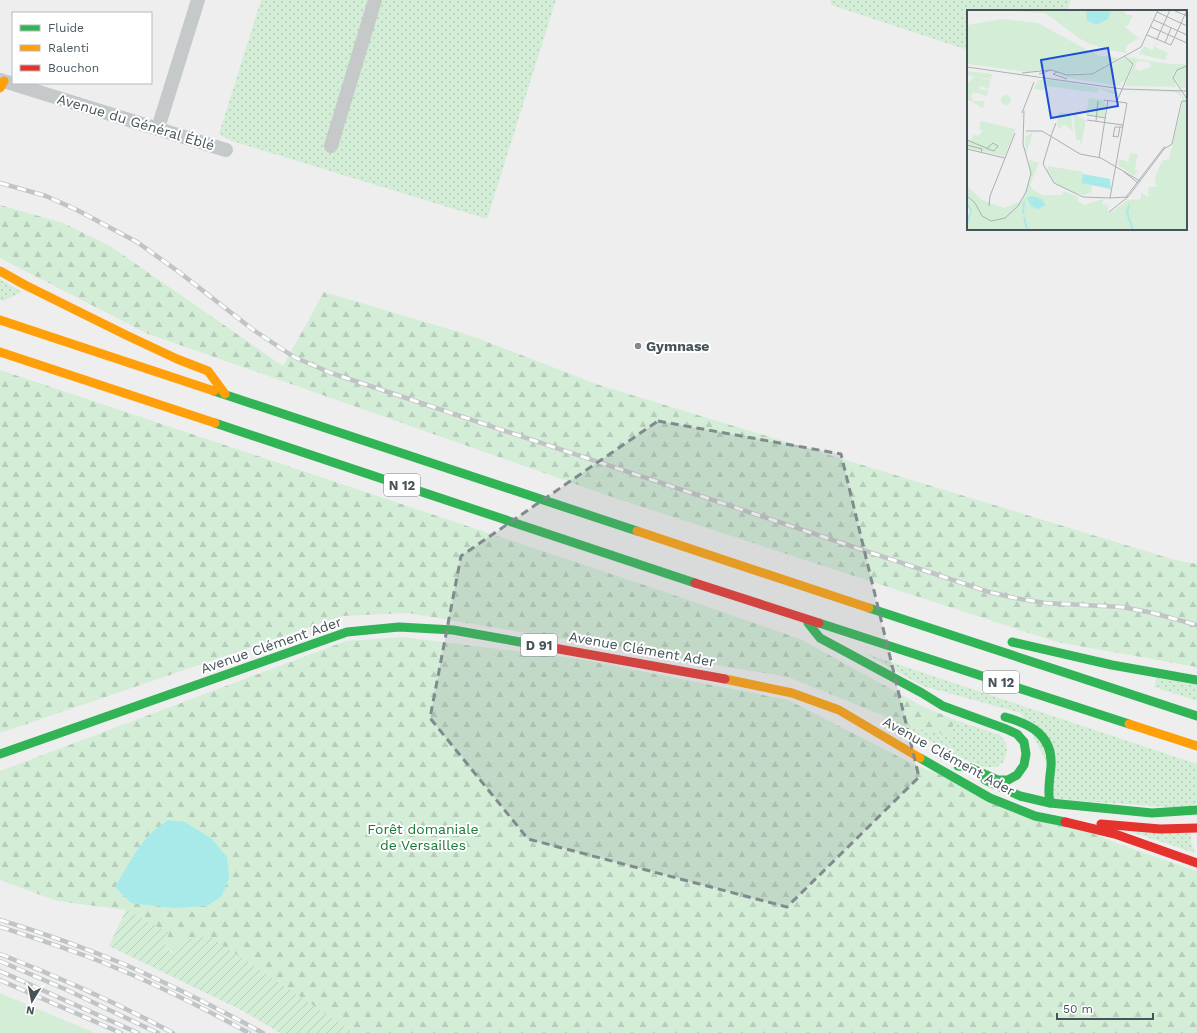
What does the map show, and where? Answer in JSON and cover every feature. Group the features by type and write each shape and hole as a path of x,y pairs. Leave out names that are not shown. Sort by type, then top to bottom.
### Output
{"main road":[{"path":"0,271 126,335 177,359 208,371 225,394"},
{"name":"N 12","path":"0,320 1197,716"},
{"name":"N 12","path":"0,352 804,619 1197,746"},
{"path":"804,619 820,638 922,693 968,705"},
{"name":"Avenue Clément Ader","path":"0,754 347,632 399,627 445,630 702,674 792,693 839,710 990,798 1035,816 1065,822 1114,825 1153,830 1197,828"},
{"path":"976,644 1002,640 1105,664 1197,680"},
{"name":"Avenue Clément Ader","path":"922,693 943,706 1017,734 1024,742 1026,754 1024,765 1017,775 1008,780 998,780 971,768 954,765 998,787 1020,796 1050,803 1152,813 1197,810"},
{"path":"838,699 852,707"},
{"path":"997,715 1026,724 1040,734 1049,747 1051,763 1048,795 1053,810 1065,822 1115,834 1197,863"}],"street":[{"path":"158,128 198,0"},
{"path":"330,146 375,0"},
{"name":"Avenue du Général Éblé","path":"1,83 158,128 226,150"}],"highlighted area":[{"path":"658,421 841,454 919,777 787,907 528,839 430,718 461,556"}],"green space":[{"path":"261,0 556,0 487,219 232,141 219,134"},
{"path":"831,0 1071,0 1067,10 967,10 967,50 831,5"},
{"path":"0,205 63,223 110,246 283,366 324,292 469,335 599,385 1175,560 1197,564 1197,667 1057,642 615,498 146,333 0,258"},
{"path":"0,279 22,292 3,301 0,300"},
{"path":"0,370 668,593 800,639 920,705 955,720 950,735 915,728 788,677 408,613 342,616 0,733"},
{"name":"Forêt domaniale de Versailles","path":"403,637 579,659 788,700 915,765 1127,847 1197,871 1197,1033 353,1033 349,1029 164,948 126,910 57,901 0,880 0,771 346,641"},
{"path":"864,653 1197,764 1197,804 1182,808 1052,799 1053,774 1021,713 923,686"},
{"path":"1157,678 1197,685 1197,701 1154,687"},
{"path":"880,714 915,728 950,735 955,720 1000,735 1006,743 1007,752 1004,761 997,767 985,767 963,759"},
{"path":"1126,830 1191,833 1191,842 1195,853"},
{"path":"126,910 169,933 164,948 173,953 179,941 209,936 353,1033 280,1033 243,1011 109,946"},
{"path":"0,993 2,994 95,1033 0,1033"}],"water":[{"path":"169,820 185,822 212,839 227,857 229,878 222,896 207,906 174,908 131,903 115,887 144,841"}],"railway":[{"path":"0,183 46,196 77,210 137,242 179,272 252,329 294,357 331,373 989,592 1045,603 1122,607 1153,613 1197,625"},
{"path":"0,920 64,941 126,965 196,998 263,1033"},
{"path":"0,927 86,956 128,973 189,1001 249,1033"},
{"path":"0,954 88,991 173,1033"},
{"path":"0,961 67,990 158,1033"},
{"path":"0,971 138,1033"},
{"path":"0,980 121,1033"}],"traffic: fast":[{"path":"214,391 637,531"},
{"path":"215,423 695,583"},
{"path":"869,608 1197,716"},
{"path":"808,623 820,638 922,693 943,706 1006,729 1017,734 1024,742 1026,754 1024,765 1017,775 1008,780 998,780 971,768 958,766"},
{"path":"819,623 1129,724"},
{"path":"0,754 347,632 399,627 453,630 537,645"},
{"path":"1012,642 1112,665 1197,680"},
{"path":"1005,717 1031,727 1038,732 1048,746 1051,755 1049,789 1050,803"},
{"path":"920,758 990,798 1035,816 1065,822"},
{"path":"985,780 1020,796 1050,803 1152,813 1197,810"}],"traffic: slow":[{"path":"0,88 4,81"},
{"path":"0,271 126,335 177,359 208,371 225,394"},
{"path":"0,320 214,391"},
{"path":"0,352 215,423"},
{"path":"637,531 869,608"},
{"path":"725,679 792,693 839,710 920,758"},
{"path":"1129,724 1197,746"}],"traffic: jam":[{"path":"695,583 819,623"},
{"path":"537,645 725,679"},
{"path":"1065,822 1115,834 1197,863"},
{"path":"1101,824 1160,829 1197,828"}],"place":[{"name":"Gymnase","path":"638,346"}]}
